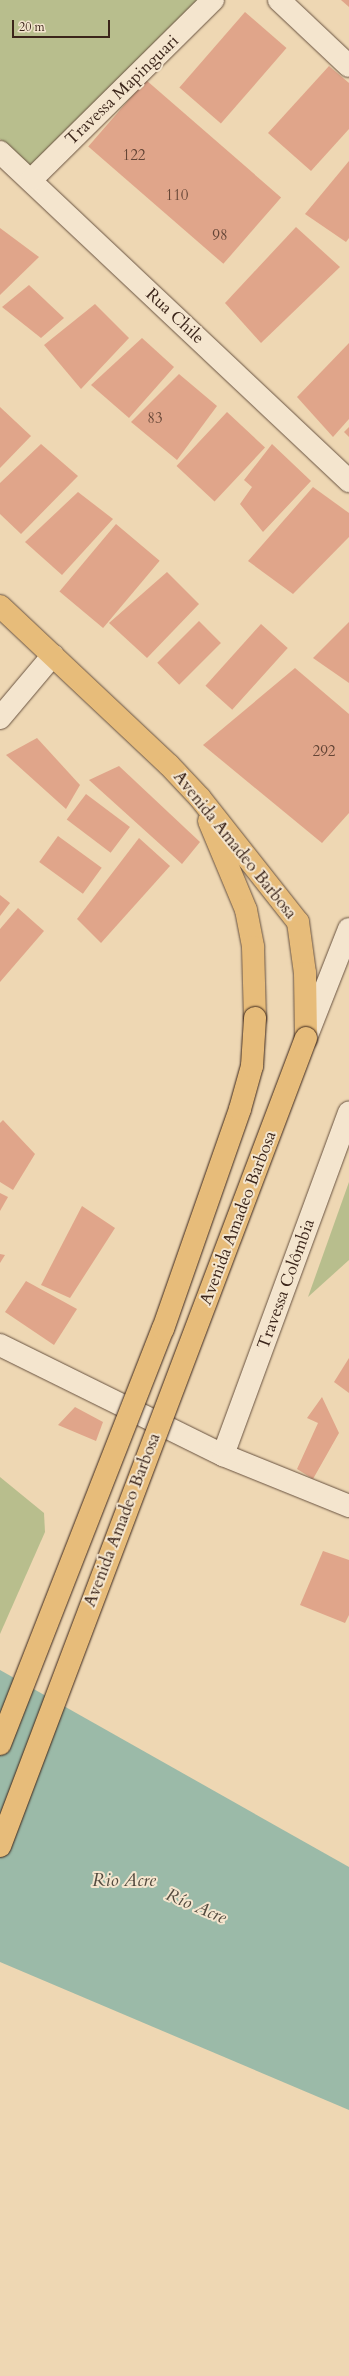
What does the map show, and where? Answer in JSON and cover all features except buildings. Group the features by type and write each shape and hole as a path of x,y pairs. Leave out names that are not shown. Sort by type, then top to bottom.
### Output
{"main road":[{"name":"Avenida Amadeo Barbosa","path":"0,606 53,655 200,798 298,922 305,973 306,1038 0,1846"},
{"name":"Avenida Amadeo Barbosa","path":"0,1744 166,1322 240,1109 252,1066 255,1018 253,947 246,910 200,798"}],"street":[{"name":"Travessa Mapinguari","path":"30,180 213,0"},
{"path":"279,0 349,66"},
{"name":"Rua Chile","path":"0,152 349,481"},
{"path":"0,718 53,655"},
{"path":"306,1038 349,929"},
{"name":"Travessa Colômbia","path":"223,1455 349,1112"},
{"path":"0,1345 223,1455 349,1506"}],"green space":[{"path":"0,0 203,0 32,169 0,139"},
{"path":"349,1182 349,1260 308,1297"},
{"path":"0,1477 44,1513 45,1532 0,1634"}],"water":[{"name":"Rio Acre","path":"0,1670 349,1867 349,2110 0,1962"}],"water label":[{"name":"Río Acre","path":"196,1907"}]}
